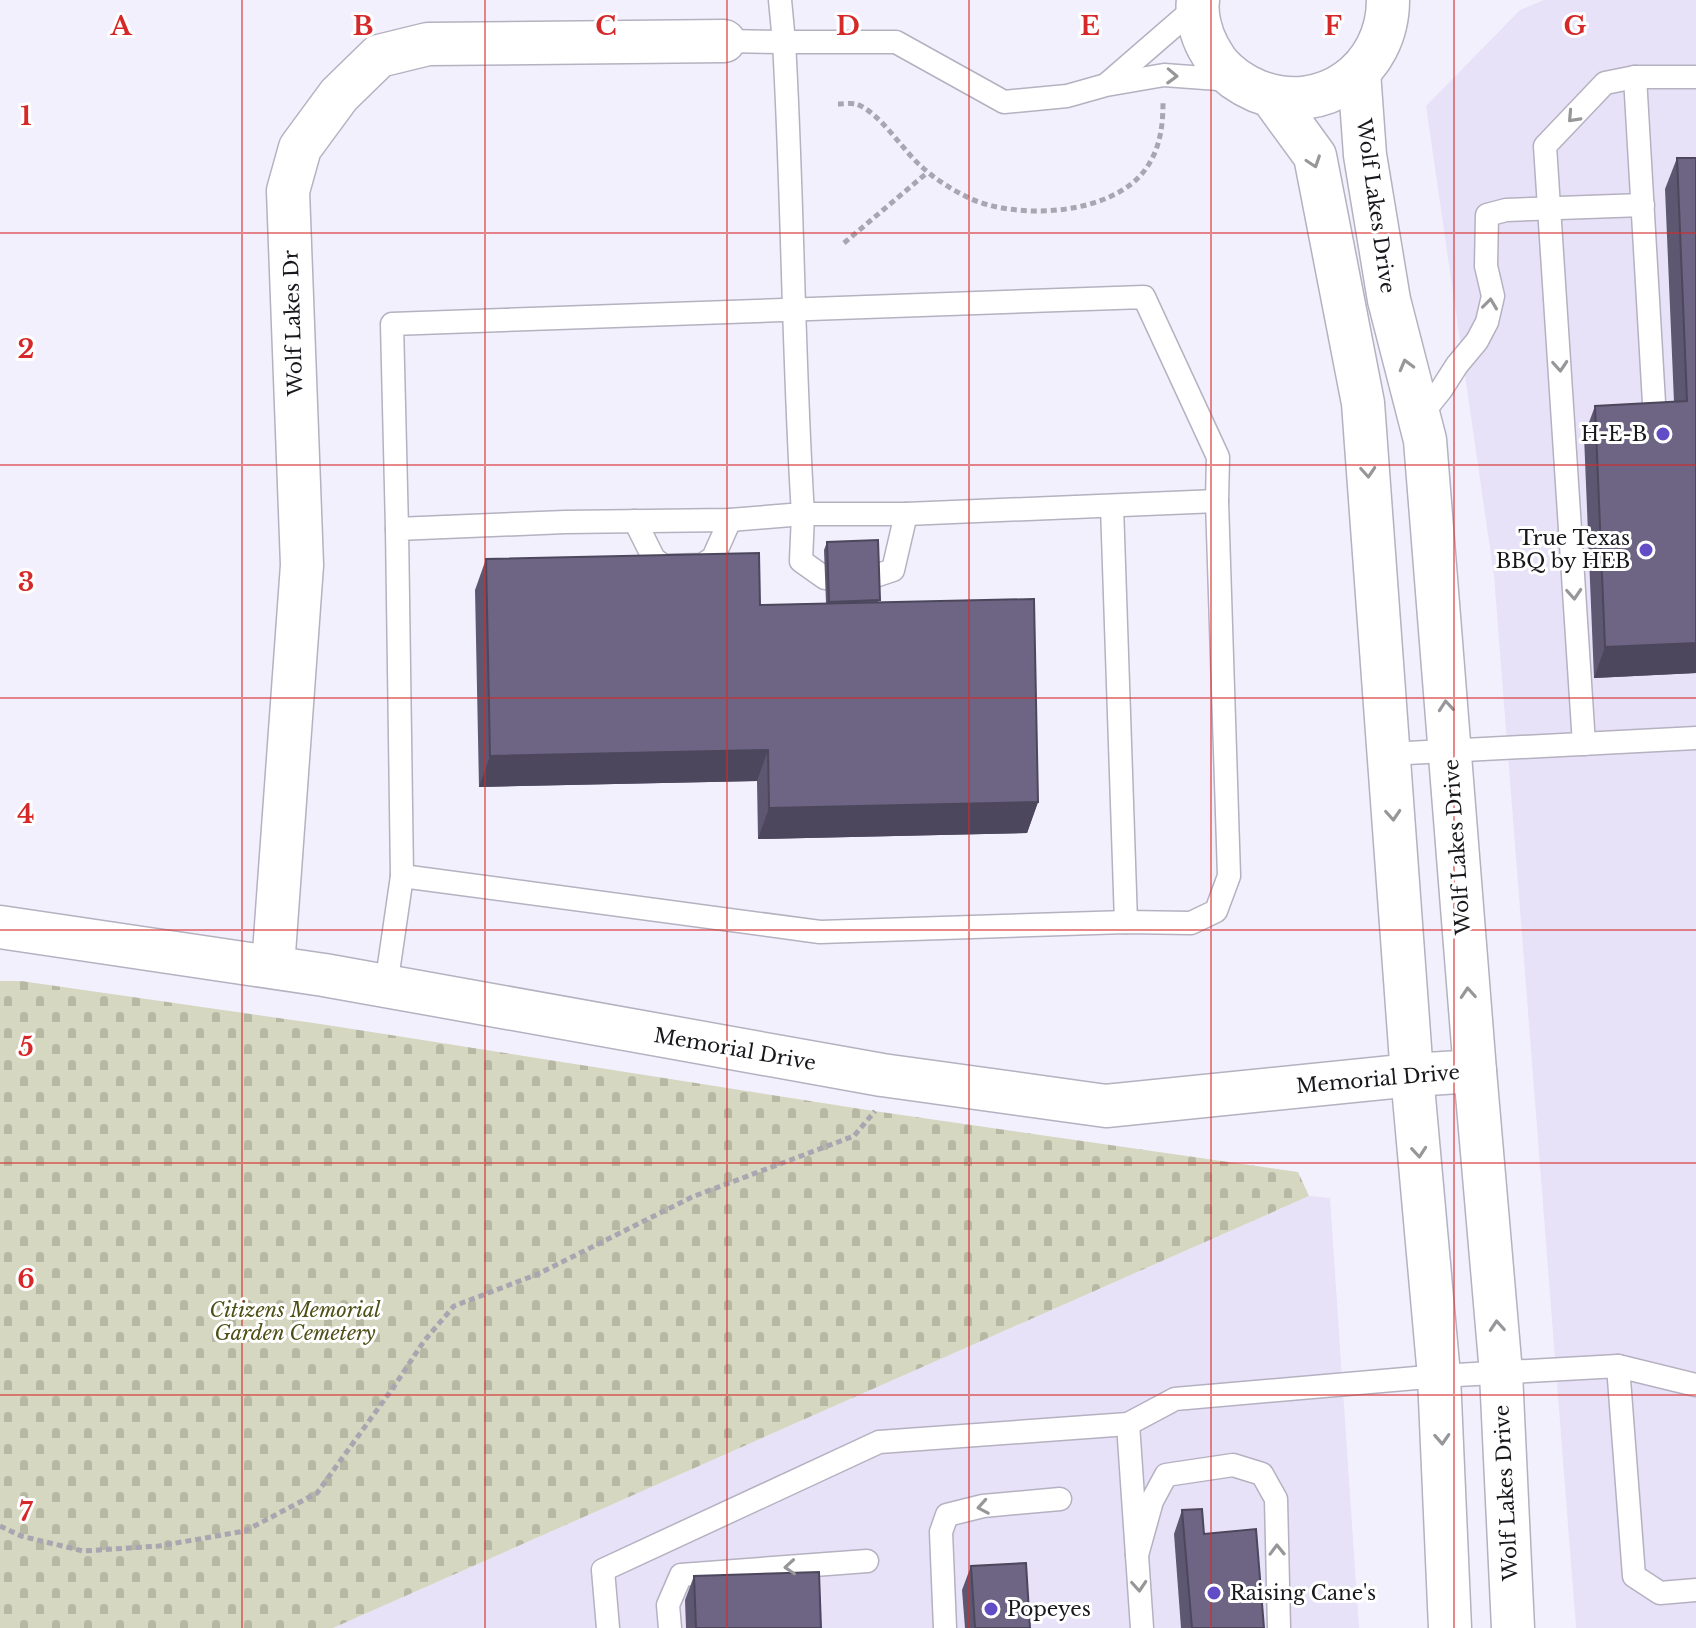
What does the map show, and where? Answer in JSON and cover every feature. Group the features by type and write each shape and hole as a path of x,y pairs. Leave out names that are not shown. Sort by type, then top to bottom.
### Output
{"street":[{"path":"1197,3 1203,37 1218,64 1255,89 1315,156 1363,403 1412,1075 1439,1376 1450,1628"},
{"path":"1255,89 1303,98 1333,90 1359,72 1378,47 1393,6"},
{"name":"Wolf Lakes Dr","path":"273,967 302,565 288,191 300,148 339,95 379,56 428,44 724,41"},
{"name":"Wolf Lakes Drive","path":"1359,72 1365,155 1389,300 1420,416 1426,456 1501,1373 1513,1628"},
{"name":"Memorial Drive","path":"0,927 273,967 882,1075 1106,1106 1475,1071"}],"lane":[{"path":"780,0 803,514 801,561 825,578"},
{"path":"1106,85 1197,3"},
{"path":"724,41 896,42 1004,102 1067,96 1106,85 1164,75 1255,89"},
{"path":"1584,744 1545,146 1605,83 1635,77 1696,77"},
{"path":"1635,77 1654,403"},
{"path":"1420,416 1477,341 1487,322 1493,296 1486,266 1487,215 1506,210 1643,205"},
{"path":"386,986 402,876 392,324 1144,297 1218,457 1229,876 1216,911 1191,923 1126,922 820,932 402,876"},
{"path":"397,529 1217,501"},
{"path":"1112,506 1126,922"},
{"path":"875,576 893,570 906,514"},
{"path":"635,521 654,559 664,566 702,565 713,558 730,520"},
{"path":"1388,754 1696,738"},
{"path":"1618,1366 1634,1576 1660,1593 1696,1590"},
{"path":"608,1628 603,1570 879,1442 1128,1424 1175,1399 1439,1376 1618,1366 1696,1385"},
{"path":"1128,1424 1142,1628"},
{"path":"1137,1555 1152,1501 1166,1475 1233,1465 1262,1474 1276,1499 1279,1628"},
{"path":"945,1628 941,1532 947,1515 983,1506 1060,1499"},
{"path":"670,1628 668,1605 681,1575 867,1561"}],"path":[{"path":"838,104 855,104 876,117 920,166 969,198 997,209 1032,212 1065,210 1106,198 1129,186 1146,170 1157,151 1162,130 1163,97"},
{"path":"844,243 928,172"},
{"path":"0,1526 21,1536 83,1551 159,1546 245,1531 317,1493 424,1341 454,1306 538,1274 692,1197 854,1136 874,1111 882,1075"}],"shaded area":[{"path":"1544,0 1696,0 1696,1628 1576,1628 1494,576 1426,106 1520,10"},
{"path":"1309,1196 1330,1198 1359,1628 333,1628"}],"green space":[{"name":"Citizens Memorial Garden Cemetery","path":"0,981 21,981 327,1025 874,1111 1298,1172 1309,1196 333,1628 0,1628"}],"building":[{"name":"H-E-B","path":"1677,158 1696,158 1696,643 1605,647 1595,406 1687,401"},
{"path":"878,540 880,600 829,602 827,542"},
{"path":"759,553 760,605 1034,599 1038,802 769,808 768,750 490,756 486,559"},
{"name":"Raising Cane's","path":"1202,1509 1204,1534 1256,1529 1264,1628 1192,1628 1182,1510"},
{"path":"1026,1563 1030,1628 975,1628 971,1566"},
{"path":"819,1572 821,1628 696,1628 694,1576"}],"place":[{"name":"H-E-B","path":"1663,434"},
{"name":"True Texas BBQ by HEB","path":"1646,550"},
{"name":"Raising Cane's","path":"1214,1593"},
{"name":"Popeyes","path":"991,1609"}]}
